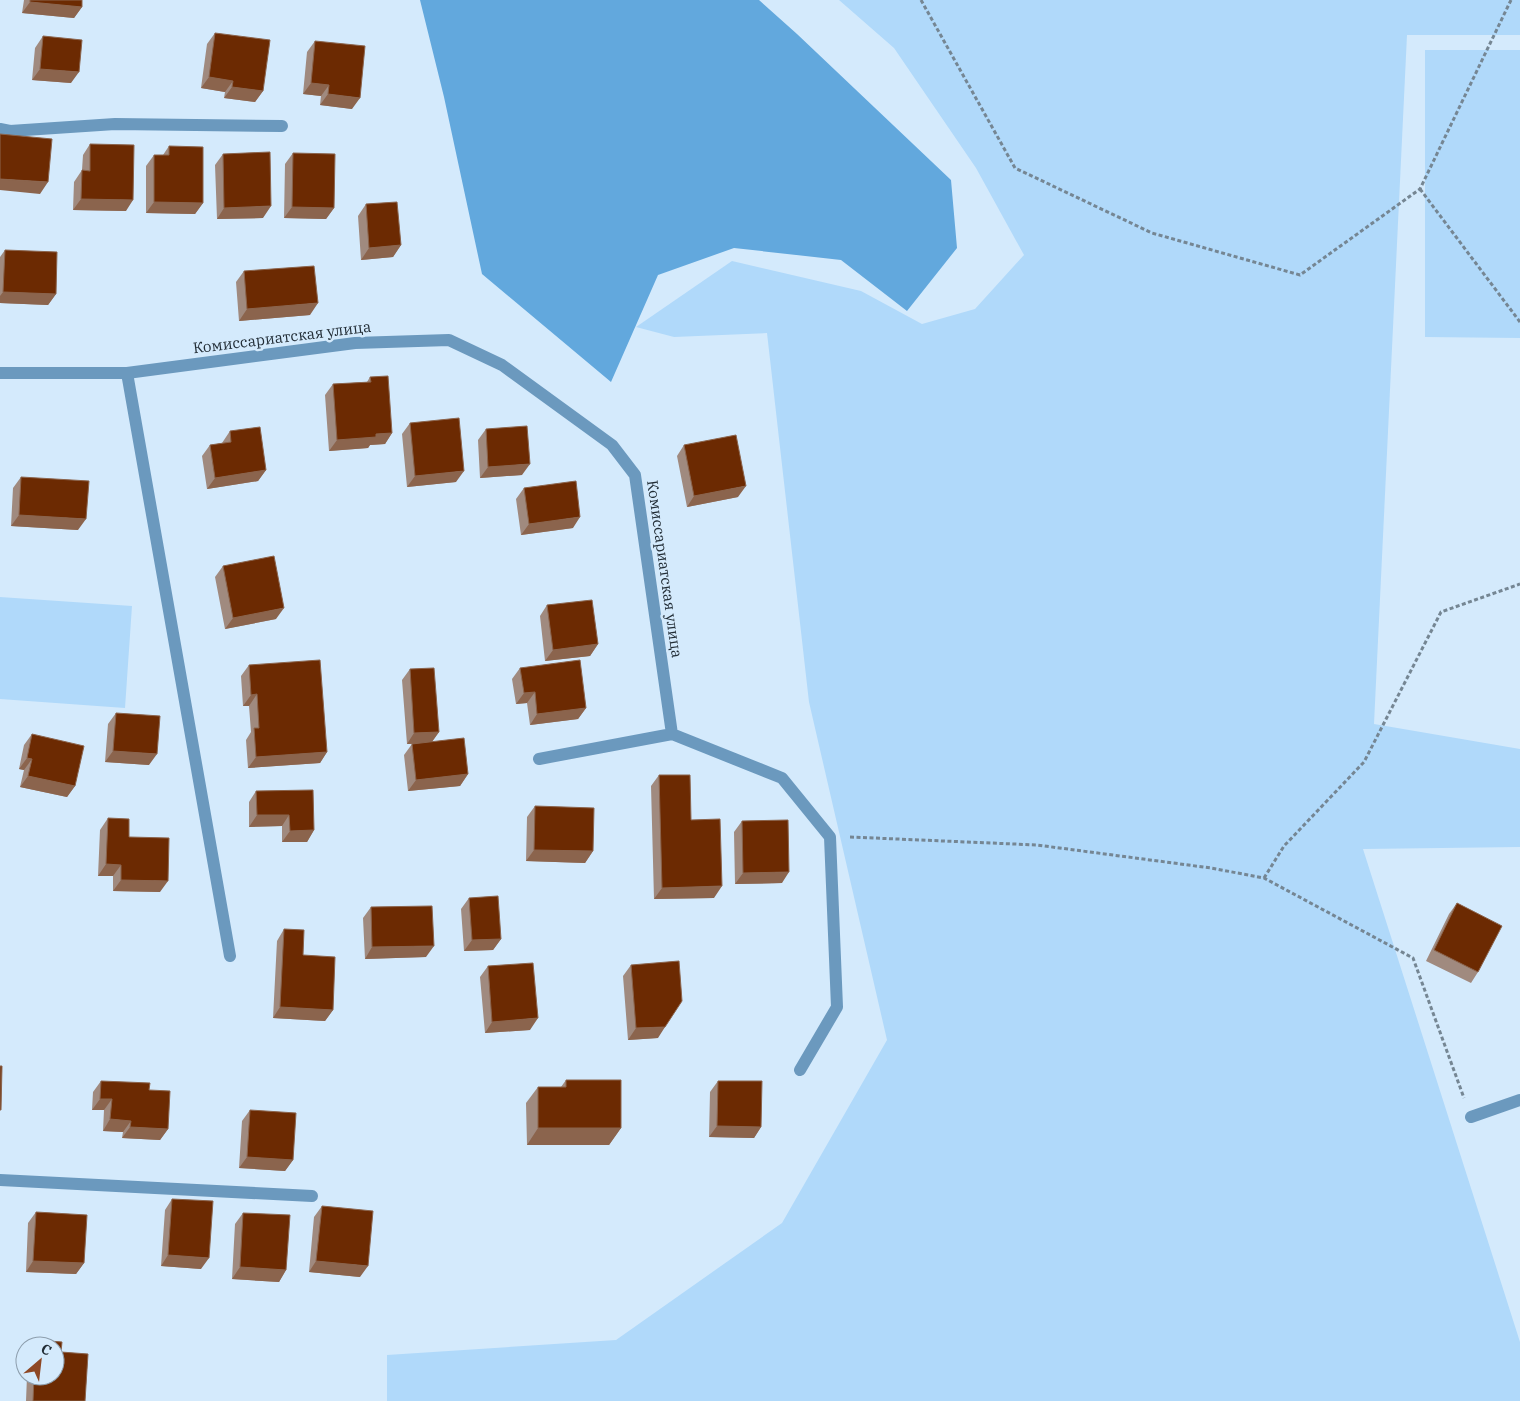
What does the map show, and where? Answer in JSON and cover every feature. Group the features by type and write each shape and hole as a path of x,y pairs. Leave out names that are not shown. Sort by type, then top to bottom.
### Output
{"street":[{"path":"0,130 10,131 115,124 282,126"},
{"name":"Комиссариатская улица","path":"0,373 127,373 355,342 449,340 502,365 612,445 635,475 672,734"},
{"path":"127,373 230,956"},
{"path":"539,759 672,734 782,778 830,836 838,1007 800,1070"},
{"path":"1471,1117 1520,1100"},
{"path":"0,1180 312,1196"}],"path":[{"path":"921,0 1015,168 1152,232 1300,275 1420,189 1511,0"},
{"path":"1420,189 1520,322"},
{"path":"1264,878 1284,846 1364,762 1441,612 1520,584"},
{"path":"830,836 1036,844 1211,868 1264,878 1413,958 1471,1117"}],"shaded area":[{"path":"420,0 759,0 951,180 957,248 907,311 841,260 734,248 658,275 611,382 482,274 444,97"},
{"path":"839,0 1520,0 1520,35 1407,35 1374,724 1520,749 1520,847 1363,849 1520,1342 1520,1401 387,1401 387,1355 616,1340 782,1223 887,1040 809,702 767,333 674,337 636,327 732,261 861,291 922,324 975,309 1024,255 976,168 894,48"},
{"path":"1425,50 1520,50 1520,338 1425,337"},
{"path":"0,597 132,606 125,708 0,699"}],"building":[{"path":"30,0 82,0 82,7 30,2"},
{"path":"215,33 270,40 263,91 232,87 233,81 209,77"},
{"path":"43,36 82,40 79,72 40,69"},
{"path":"315,41 365,46 360,98 328,94 329,85 311,83"},
{"path":"0,134 52,139 48,182 0,179"},
{"path":"90,144 134,145 133,200 81,199 82,170 90,171"},
{"path":"169,146 203,147 203,203 154,202 154,155 169,155"},
{"path":"270,152 271,206 224,208 223,154"},
{"path":"293,153 335,154 334,208 292,207"},
{"path":"397,202 401,245 369,248 366,204"},
{"path":"5,250 57,252 56,294 3,292"},
{"path":"314,266 318,303 247,309 244,271"},
{"path":"388,376 392,433 376,434 376,437 337,440 333,384 371,382 370,377"},
{"path":"459,418 464,471 415,476 410,423"},
{"path":"527,426 530,464 488,467 486,429"},
{"path":"260,427 266,470 215,478 210,445 231,442 230,431"},
{"path":"736,435 746,486 694,496 684,445"},
{"path":"21,477 89,481 86,519 19,515"},
{"path":"576,481 580,517 529,524 524,488"},
{"path":"274,556 284,608 233,618 223,566"},
{"path":"592,600 598,644 553,650 547,605"},
{"path":"320,660 327,752 256,757 254,728 259,728 257,694 251,695 249,665"},
{"path":"580,660 586,708 537,714 535,692 524,693 520,668"},
{"path":"434,668 439,732 414,733 410,669"},
{"path":"116,713 160,716 157,754 113,751"},
{"path":"32,734 84,746 75,786 28,776 32,759 27,758"},
{"path":"464,738 468,774 416,780 412,744"},
{"path":"659,775 690,775 691,820 720,819 722,886 662,888"},
{"path":"313,790 314,830 290,831 289,815 257,815 256,791"},
{"path":"535,806 594,808 593,851 534,850"},
{"path":"108,818 129,819 129,837 169,838 168,881 121,880 121,865 106,864"},
{"path":"788,820 789,872 743,873 742,821"},
{"path":"498,896 501,939 472,940 469,898"},
{"path":"1457,903 1502,926 1478,972 1434,950"},
{"path":"432,906 434,946 372,947 371,907"},
{"path":"284,929 304,930 303,955 335,957 333,1010 280,1007"},
{"path":"679,961 682,1001 665,1027 636,1028 631,965"},
{"path":"533,963 538,1018 492,1022 488,966"},
{"path":"0,1066 2,1066 1,1110 0,1110"},
{"path":"566,1080 621,1080 621,1128 538,1128 538,1087 566,1087"},
{"path":"101,1081 150,1083 149,1090 170,1091 168,1129 130,1127 131,1121 110,1119 112,1099 100,1099"},
{"path":"718,1081 762,1081 761,1127 717,1126"},
{"path":"250,1110 296,1113 293,1160 247,1157"},
{"path":"172,1199 213,1201 209,1258 168,1255"},
{"path":"322,1206 373,1211 368,1266 316,1261"},
{"path":"36,1212 87,1215 84,1263 33,1261"},
{"path":"243,1213 290,1215 286,1270 240,1267"},
{"path":"65,1352 88,1354 85,1401 33,1401 34,1386 65,1386"}]}
